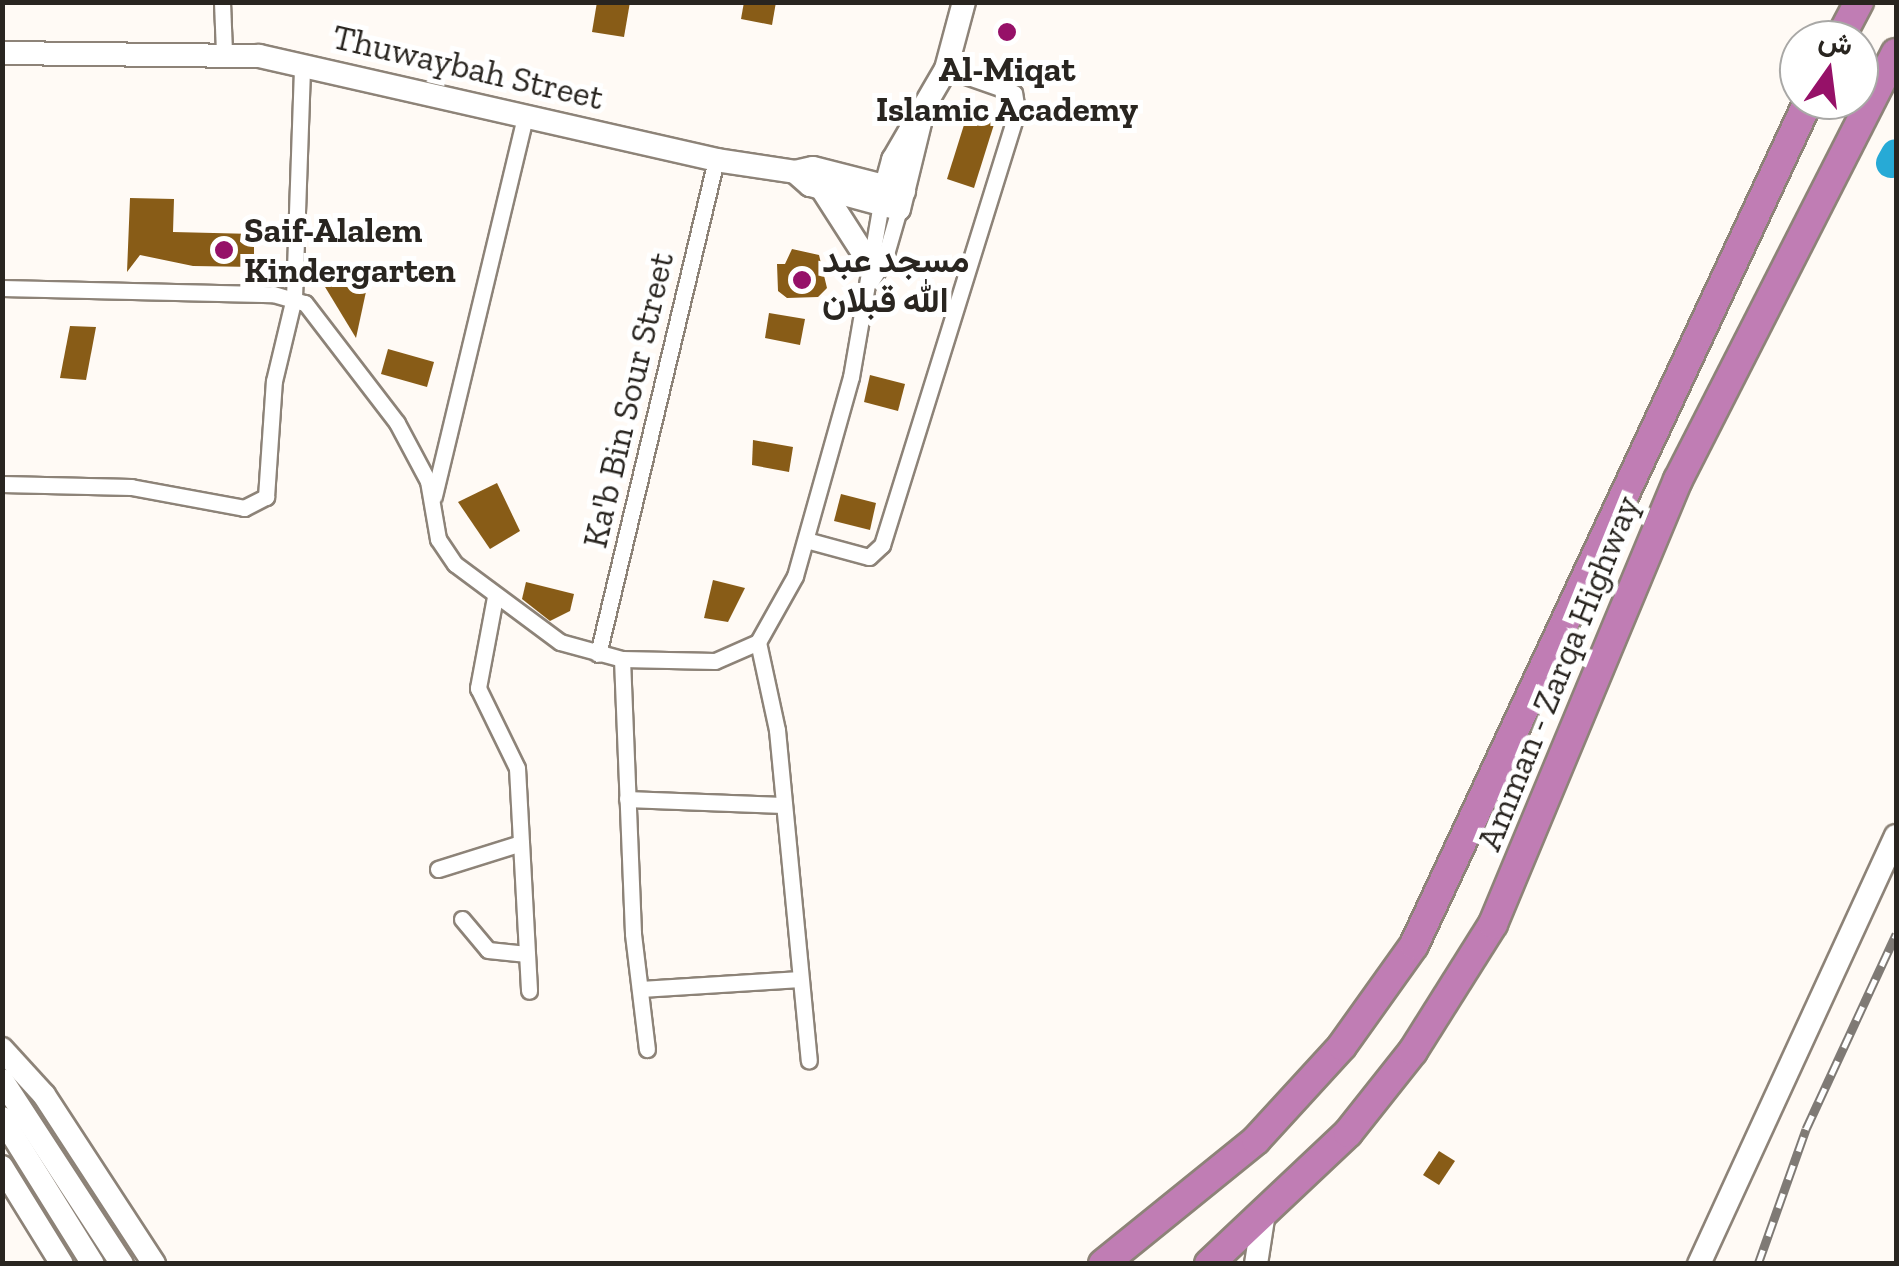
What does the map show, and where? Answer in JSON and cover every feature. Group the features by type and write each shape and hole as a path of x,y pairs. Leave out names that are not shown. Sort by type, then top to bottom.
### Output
{"highway":[{"name":"Amman - Zarqa Highway","path":"1208,1264 1263,1219 1384,1090 1494,924 1670,498 1896,53"},
{"name":"Amman - Zarqa Highway","path":"1104,1264 1186,1202 1276,1120 1368,1014 1414,945 1800,120"}],"street":[{"path":"222,2 224,51"},
{"path":"2,288 294,298 324,321 397,423 433,500 446,552 495,597 545,634 598,654 622,659 715,661 758,642 781,610 806,540 869,270 892,198 900,147 920,123 946,69 964,2"},
{"name":"Thuwaybah Street","path":"2,54 224,51 302,64 716,160 795,172 813,168 892,198"},
{"path":"2,484 131,487 244,508 260,503 270,489 274,381 294,298 302,64"},
{"path":"806,540 869,557 882,545 1017,111 1014,92 946,69"},
{"path":"433,500 525,118"},
{"name":"Ka'b Bin Sour Street","path":"598,654 716,160"},
{"name":"Thuwaybah Street","path":"795,172 822,189 892,198"},
{"path":"822,189 869,270"},
{"path":"495,597 478,688 517,768 529,992"},
{"path":"758,642 777,730 797,979 809,1060"},
{"path":"622,659 627,799 647,1049"},
{"path":"627,799 782,805"},
{"path":"1699,1264 1896,836"},
{"path":"438,869 522,843"},
{"path":"462,919 488,950 527,954"},
{"path":"640,989 797,979"},
{"path":"2,1050 44,1095 154,1264"},
{"path":"2,1080 122,1264"},
{"path":"2,1118 93,1264"},
{"path":"2,1167 62,1264"},
{"path":"1256,1264 1263,1219"}],"building":[{"path":"597,2 630,2 624,37 592,32"},
{"path":"744,2 776,2 772,25 741,19"},
{"path":"969,109 996,118 974,188 947,179"},
{"path":"130,198 174,199 173,232 254,234 254,267 193,266 140,255 127,272"},
{"name":"مسجد عبد الله قبلان","path":"792,249 819,255 827,288 818,297 787,298 778,291 777,264 785,264"},
{"path":"319,277 367,287 356,338"},
{"path":"769,313 805,319 800,345 765,338"},
{"path":"70,326 96,327 86,380 60,378"},
{"path":"388,349 434,362 427,387 381,374"},
{"path":"870,375 905,384 898,411 864,402"},
{"path":"753,440 793,447 789,472 752,465"},
{"path":"497,483 520,531 490,549 458,502"},
{"path":"841,494 876,503 870,530 834,521"},
{"path":"713,580 745,588 728,622 704,618"},
{"path":"526,582 574,594 570,611 550,621 522,599"},
{"path":"1439,1151 1455,1161 1439,1185 1423,1175"}],"waterway":[{"path":"1891,163 1896,154"}],"railway":[{"path":"1758,1264 1806,1129 1896,934"}],"place":[{"name":"Al-Miqat Islamic Academy","path":"1007,32"},
{"name":"Saif-Alalem Kindergarten","path":"224,250"},
{"name":"مسجد عبد الله قبلان","path":"802,280"}]}
